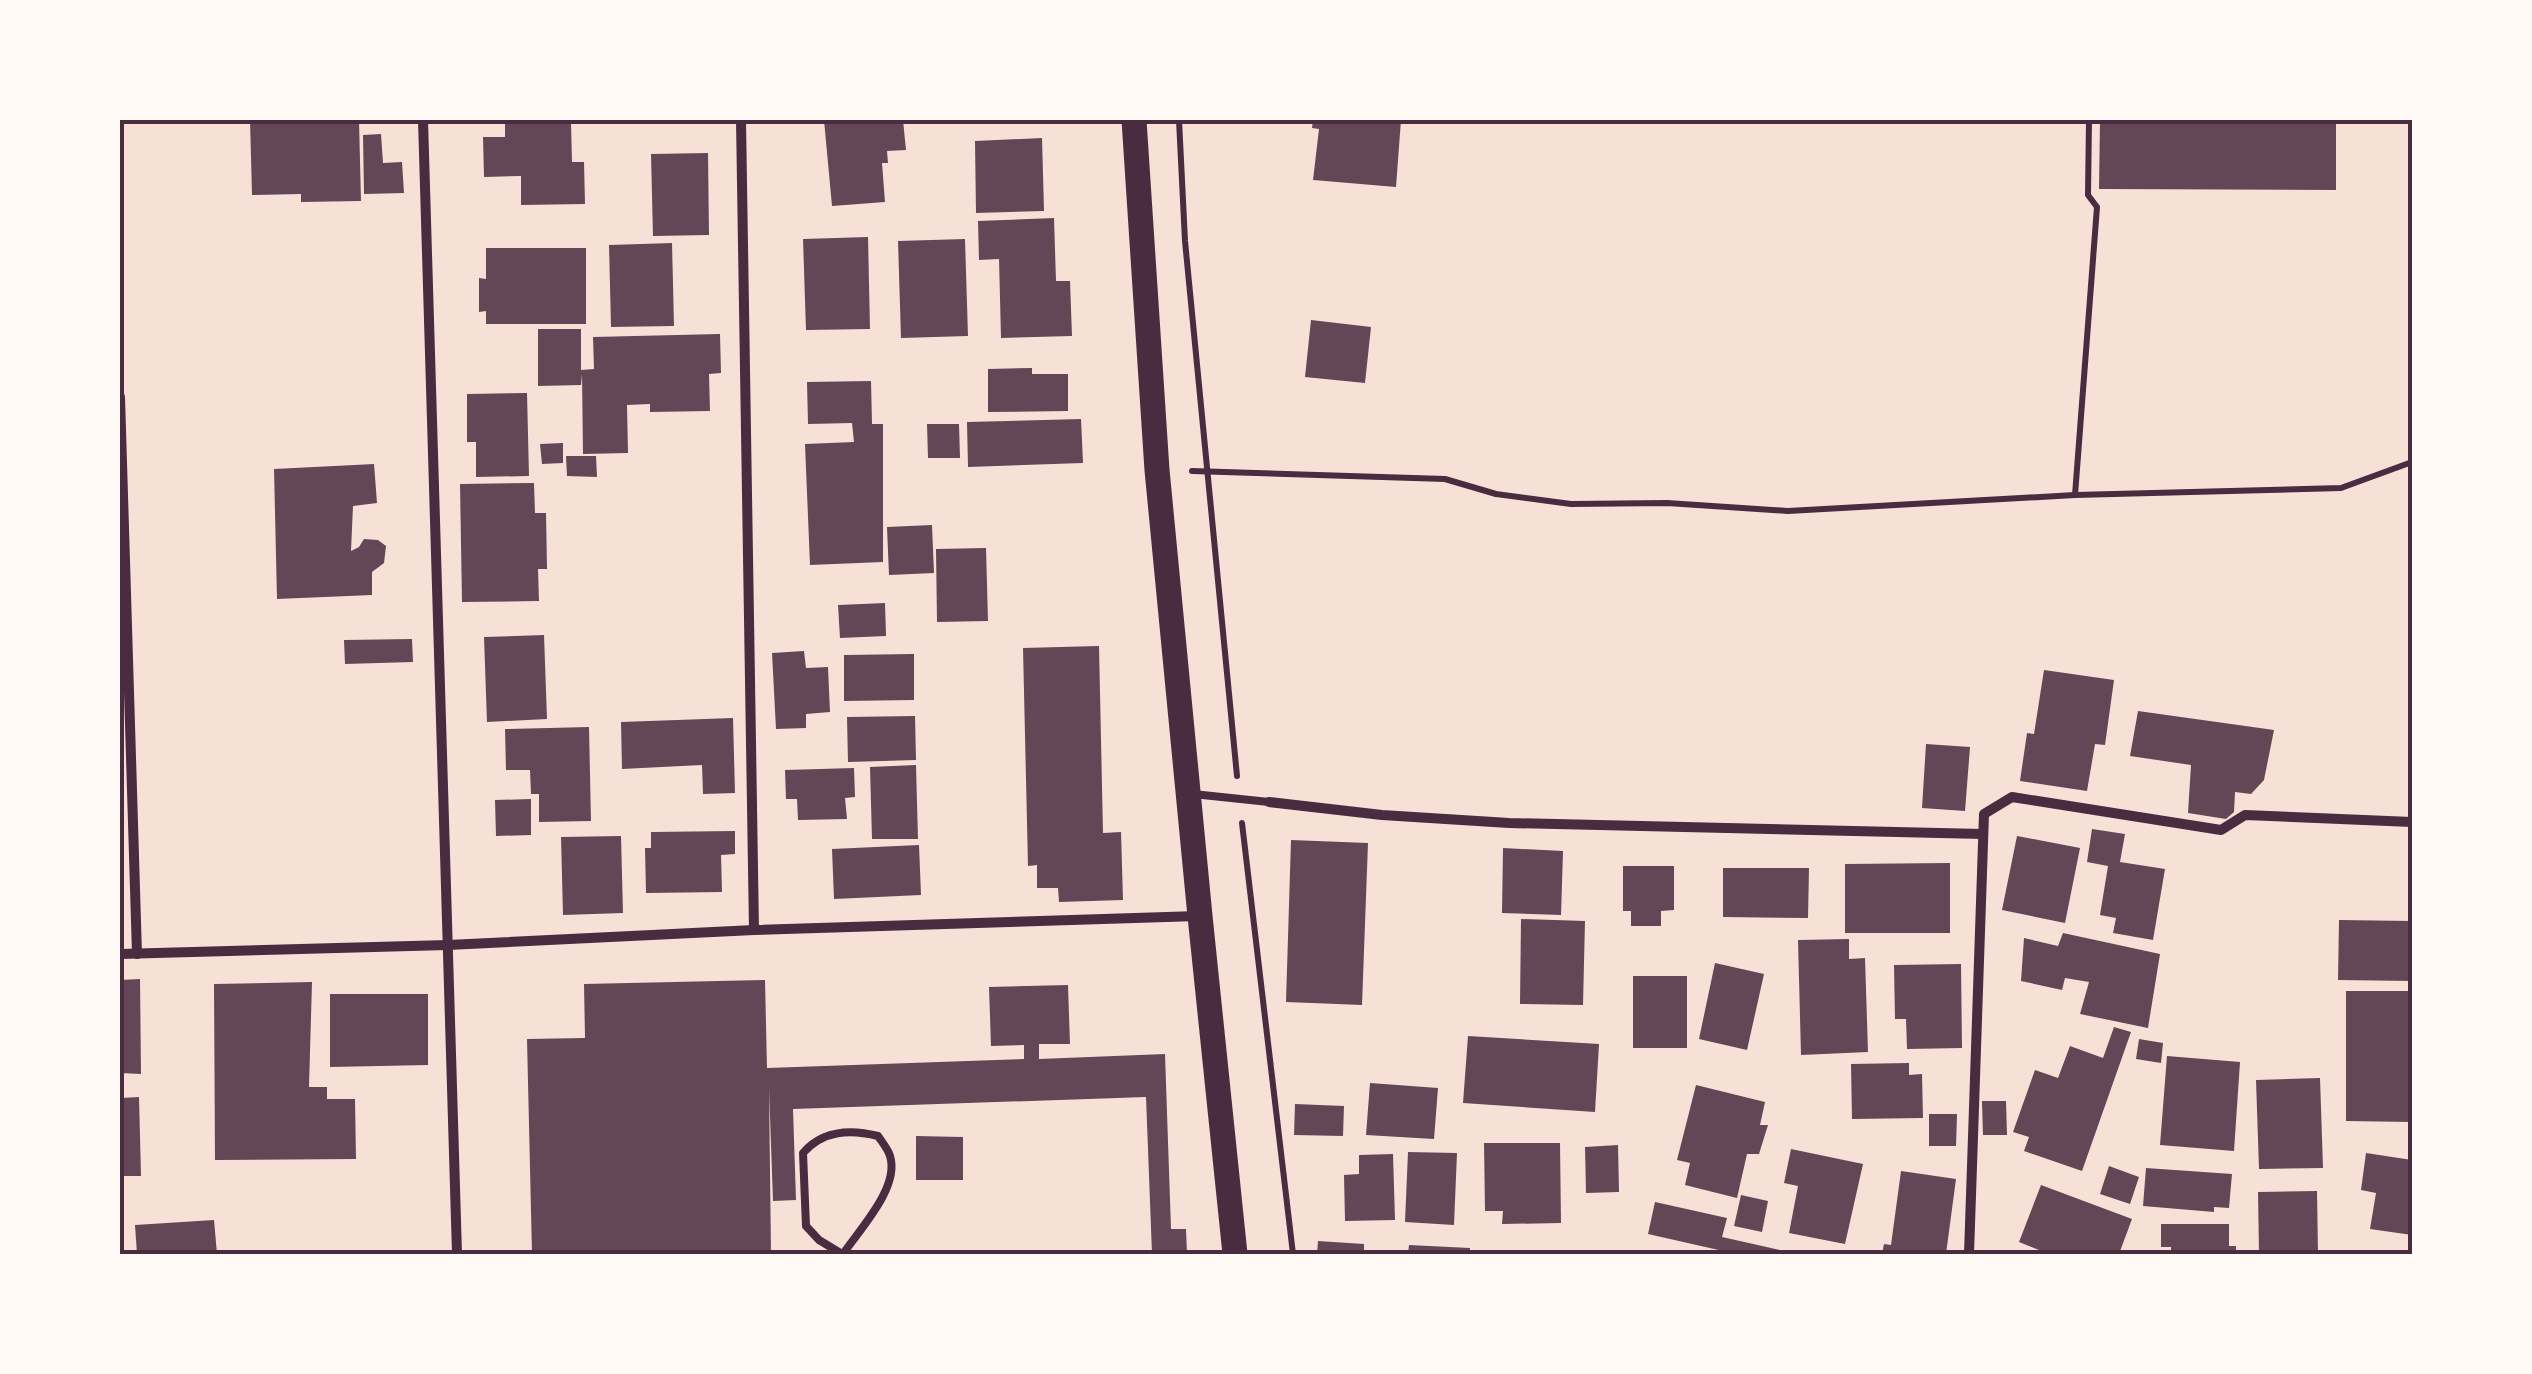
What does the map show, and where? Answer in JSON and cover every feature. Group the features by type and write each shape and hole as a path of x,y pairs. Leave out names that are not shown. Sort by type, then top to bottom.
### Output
{"main road":[{"path":"1134,120 1157,470 1236,1254"}],"street":[{"path":"423,120 457,1254"},
{"path":"741,120 754,930"},
{"path":"120,397 137,954"},
{"path":"1969,1254 1984,814 2012,797 2221,830 2245,815 2412,822"},
{"path":"1268,802 1382,815 1509,823 1984,834"},
{"path":"120,954 1200,916"}],"lane":[{"path":"1188,794 1268,802"},
{"path":"859,1132 878,1136 890,1154 890,1186 842,1254 818,1240 806,1226 804,1153 826,1135 859,1132"}],"path":[{"path":"1179,120 1185,241 1239,799 1292,1254"},
{"path":"2075,495 2098,207 2088,194 2088,120"},
{"path":"1157,470 1445,480 1496,494 1571,504 1667,503 1788,511 2075,495 2341,488 2412,462"}],"building":[{"path":"250,120 359,120 361,201 301,202 301,194 252,195"},
{"path":"824,120 903,120 906,150 887,151 888,163 882,163 885,202 832,206"},
{"path":"1313,120 1401,120 1396,187 1313,180 1319,129 1312,128"},
{"path":"2100,120 2336,120 2336,190 2099,189"},
{"path":"571,123 572,162 584,162 585,204 521,205 521,176 484,177 483,137 505,137 505,124"},
{"path":"381,134 383,163 402,162 404,193 364,194 363,135"},
{"path":"1042,138 1044,211 976,213 975,141"},
{"path":"708,153 709,235 653,236 651,154"},
{"path":"1054,218 1056,281 1070,281 1072,336 1001,338 999,259 979,260 978,221"},
{"path":"868,237 870,329 806,330 803,239"},
{"path":"965,239 968,336 901,338 898,241"},
{"path":"672,243 674,326 611,327 609,245"},
{"path":"486,248 586,248 586,324 486,324 486,311 479,312 479,278 486,279"},
{"path":"1311,320 1371,327 1365,383 1305,377"},
{"path":"538,329 581,329 581,370 594,369 593,337 720,334 721,373 709,374 710,411 650,412 650,404 627,405 628,453 583,454 582,374 581,385 538,386"},
{"path":"1032,368 1032,374 1068,374 1068,411 988,412 988,369"},
{"path":"871,381 872,424 883,424 883,562 810,565 805,444 854,442 852,423 808,424 807,382"},
{"path":"527,393 529,476 476,477 476,442 467,442 467,394"},
{"path":"1081,419 1083,463 968,467 967,422"},
{"path":"927,424 959,424 960,458 928,458"},
{"path":"563,443 563,463 542,464 540,444"},
{"path":"566,456 596,456 597,477 567,476"},
{"path":"374,464 377,503 353,506 351,551 364,539 378,540 386,546 384,563 372,572 372,595 277,599 274,469"},
{"path":"534,483 535,513 546,513 547,569 538,569 539,601 462,602 460,484"},
{"path":"932,525 934,573 889,575 887,527"},
{"path":"986,548 988,621 937,622 936,549"},
{"path":"885,603 886,636 840,638 838,605"},
{"path":"544,635 547,719 487,722 484,637"},
{"path":"412,639 413,662 345,664 344,640"},
{"path":"1099,646 1103,833 1121,832 1123,900 1059,902 1058,888 1037,888 1037,865 1028,866 1023,648"},
{"path":"804,651 806,668 828,667 830,712 806,714 806,728 776,729 772,653"},
{"path":"914,654 914,700 844,701 844,655"},
{"path":"2044,670 2114,680 2105,745 2095,744 2087,791 2020,781 2027,733 2034,734"},
{"path":"2138,711 2274,730 2264,780 2251,794 2235,792 2234,812 2226,819 2188,813 2191,765 2130,756"},
{"path":"915,716 916,760 848,762 847,717"},
{"path":"733,718 735,793 703,794 702,765 622,769 621,722"},
{"path":"589,727 591,821 539,822 539,794 531,794 530,770 506,770 505,729"},
{"path":"1926,744 1970,747 1965,811 1922,808"},
{"path":"916,765 918,839 872,839 870,767"},
{"path":"854,768 855,797 845,798 847,819 798,820 797,799 786,799 785,770"},
{"path":"531,799 531,835 496,836 495,800"},
{"path":"2092,829 2125,834 2120,862 2165,869 2153,940 2113,933 2116,918 2100,915 2108,866 2087,862"},
{"path":"735,831 735,854 721,855 722,892 646,893 645,848 651,848 651,832"},
{"path":"621,836 623,913 563,915 561,837"},
{"path":"2017,836 2080,848 2065,923 2002,910"},
{"path":"1291,840 1368,843 1362,1005 1286,1002"},
{"path":"919,845 921,895 834,899 832,849"},
{"path":"1503,848 1563,851 1561,915 1502,913"},
{"path":"1950,863 1950,933 1845,933 1845,864"},
{"path":"1623,866 1674,866 1674,910 1661,911 1661,926 1631,926 1631,911 1623,911"},
{"path":"1723,868 1809,868 1808,918 1723,917"},
{"path":"1521,919 1585,921 1583,1005 1520,1004"},
{"path":"2339,920 2412,921 2412,981 2338,980"},
{"path":"2063,933 2160,954 2148,1028 2080,1014 2089,982 2065,978 2062,990 2021,981 2024,938 2058,946"},
{"path":"1849,939 1849,959 1865,958 1868,1052 1801,1055 1798,940"},
{"path":"1715,963 1764,974 1747,1050 1699,1039"},
{"path":"1961,964 1962,1048 1907,1049 1906,1019 1895,1019 1894,965"},
{"path":"1633,976 1687,976 1687,1048 1633,1048"},
{"path":"140,979 141,1074 120,1073 120,980"},
{"path":"765,980 767,1068 1024,1059 1024,1045 991,1046 989,987 1068,985 1070,1044 1039,1044 1039,1059 1165,1054 1171,1229 1186,1229 1187,1254 1152,1254 1146,1097 793,1109 796,1200 773,1201 769,1088 771,1254 532,1254 527,1039 585,1038 584,984"},
{"path":"312,982 309,1087 327,1087 327,1099 355,1099 356,1159 215,1160 214,984"},
{"path":"2346,991 2412,991 2412,1122 2346,1121"},
{"path":"330,994 428,994 428,1065 330,1067"},
{"path":"2114,1027 2131,1032 2082,1171 2024,1151 2029,1137 2013,1132 2035,1070 2058,1078 2070,1046 2103,1058"},
{"path":"1468,1036 1599,1044 1595,1112 1463,1103"},
{"path":"2139,1039 2163,1043 2161,1063 2136,1059"},
{"path":"2167,1056 2240,1062 2234,1151 2160,1145"},
{"path":"1909,1063 1909,1075 1922,1074 1923,1118 1852,1119 1851,1064"},
{"path":"2320,1078 2323,1168 2259,1169 2256,1080"},
{"path":"1370,1083 1438,1088 1434,1139 1366,1135"},
{"path":"1696,1085 1765,1102 1760,1125 1768,1125 1759,1154 1747,1154 1737,1198 1685,1185 1690,1163 1677,1160"},
{"path":"139,1097 141,1176 120,1176 120,1098"},
{"path":"1982,1101 2006,1101 2007,1135 1983,1135"},
{"path":"1295,1104 1344,1106 1343,1136 1294,1135"},
{"path":"1929,1114 1957,1114 1956,1146 1929,1146"},
{"path":"916,1136 963,1137 963,1180 916,1180"},
{"path":"1484,1143 1560,1143 1561,1223 1502,1224 1503,1211 1485,1211"},
{"path":"1618,1145 1619,1192 1586,1193 1585,1147"},
{"path":"1791,1149 1863,1164 1845,1244 1789,1233 1798,1186 1784,1183"},
{"path":"1408,1152 1457,1153 1454,1225 1405,1222"},
{"path":"2366,1153 2412,1160 2412,1235 2370,1229 2376,1193 2361,1190"},
{"path":"1393,1154 1395,1220 1345,1221 1344,1175 1359,1174 1359,1155"},
{"path":"2109,1166 2139,1177 2130,1204 2100,1194"},
{"path":"2146,1168 2232,1174 2229,1208 2214,1207 2214,1212 2143,1206"},
{"path":"1901,1171 1956,1179 1946,1254 1882,1254 1884,1244 1891,1245"},
{"path":"2041,1185 2132,1219 2119,1254 2049,1254 2019,1242"},
{"path":"2317,1191 2318,1254 2259,1254 2258,1192"},
{"path":"1741,1195 1768,1201 1762,1232 1734,1226"},
{"path":"1655,1202 1727,1218 1722,1237 1784,1254 1723,1254 1648,1234"},
{"path":"214,1220 217,1254 137,1254 135,1225"},
{"path":"2161,1224 2229,1224 2229,1246 2236,1246 2236,1254 2171,1254 2171,1247 2161,1247"},
{"path":"1318,1241 1364,1244 1364,1254 1317,1254"},
{"path":"1409,1245 1470,1248 1470,1254 1408,1254"}]}
